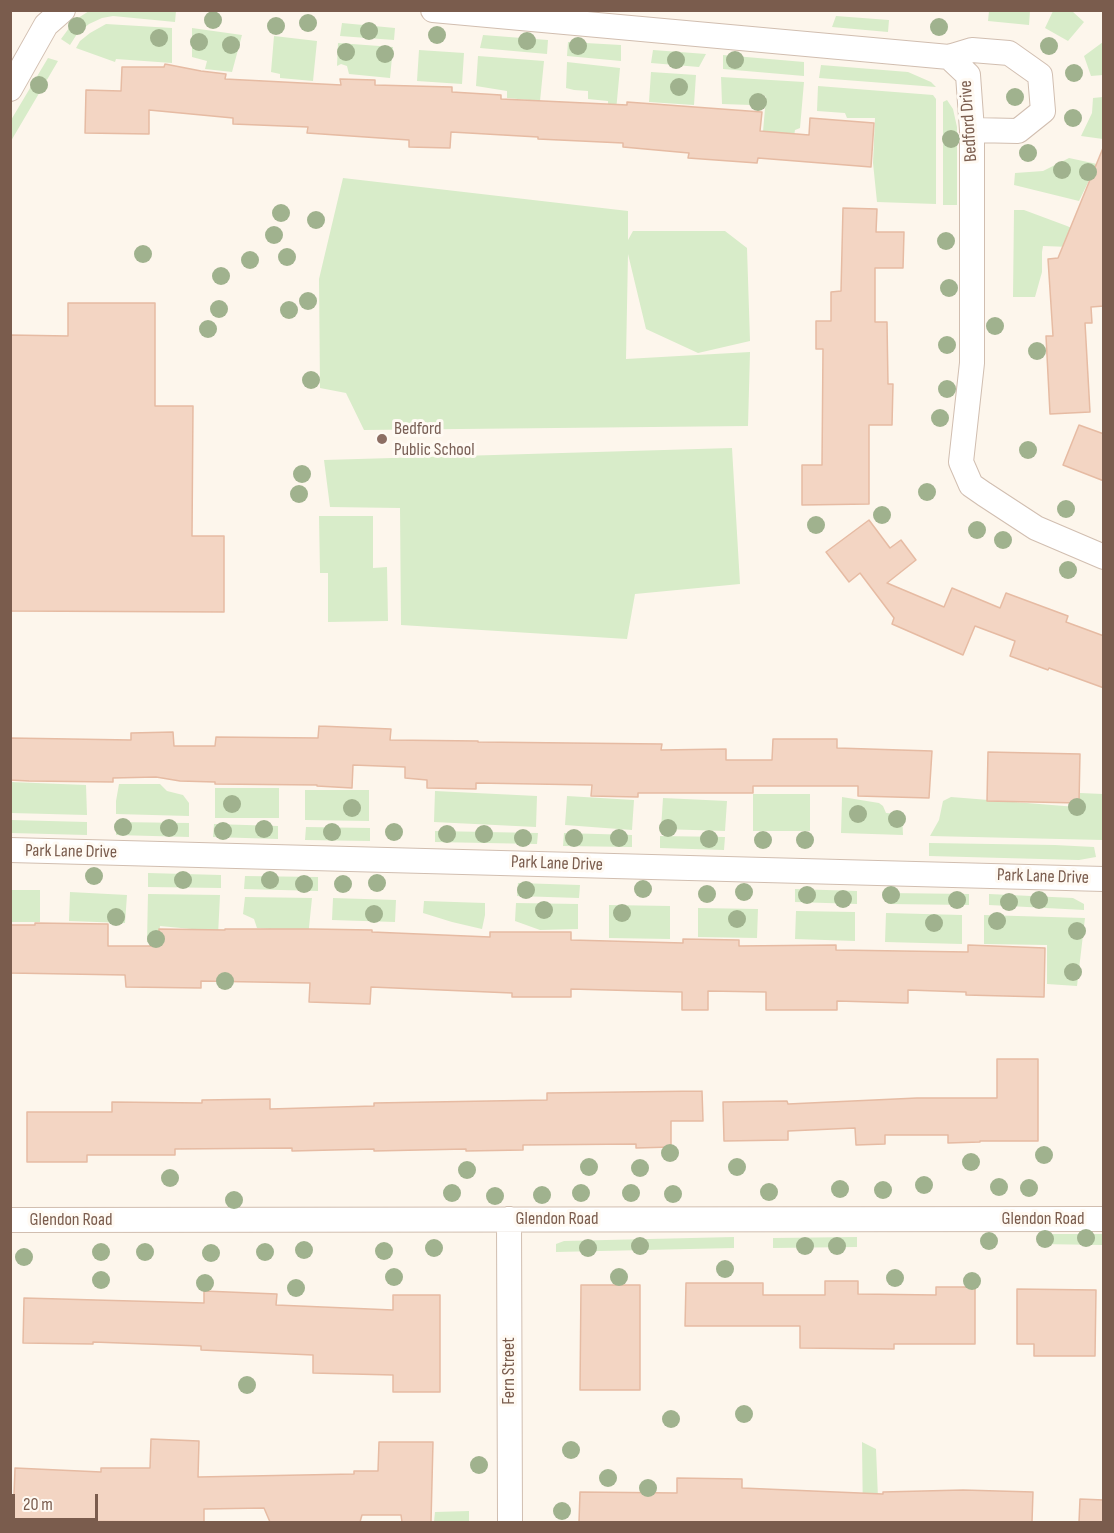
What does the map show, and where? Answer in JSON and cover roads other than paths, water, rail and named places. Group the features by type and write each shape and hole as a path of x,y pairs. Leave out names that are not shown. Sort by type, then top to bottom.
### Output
{"street":[{"path":"10,88 46,25 63,10"},
{"name":"Bedford Drive","path":"433,10 949,57 968,75 972,130 972,363 961,462 971,485 984,494 1036,528 1104,557"},
{"path":"949,57 972,50 1009,53 1040,75 1043,111 1018,131 972,130"},
{"name":"Park Lane Drive","path":"10,850 1104,879"},
{"name":"Fern Street","path":"509,1219 510,1522"},
{"name":"Glendon Road","path":"10,1220 1104,1219"}],"place":[{"name":"Bedford Public School","path":"382,439"}]}
